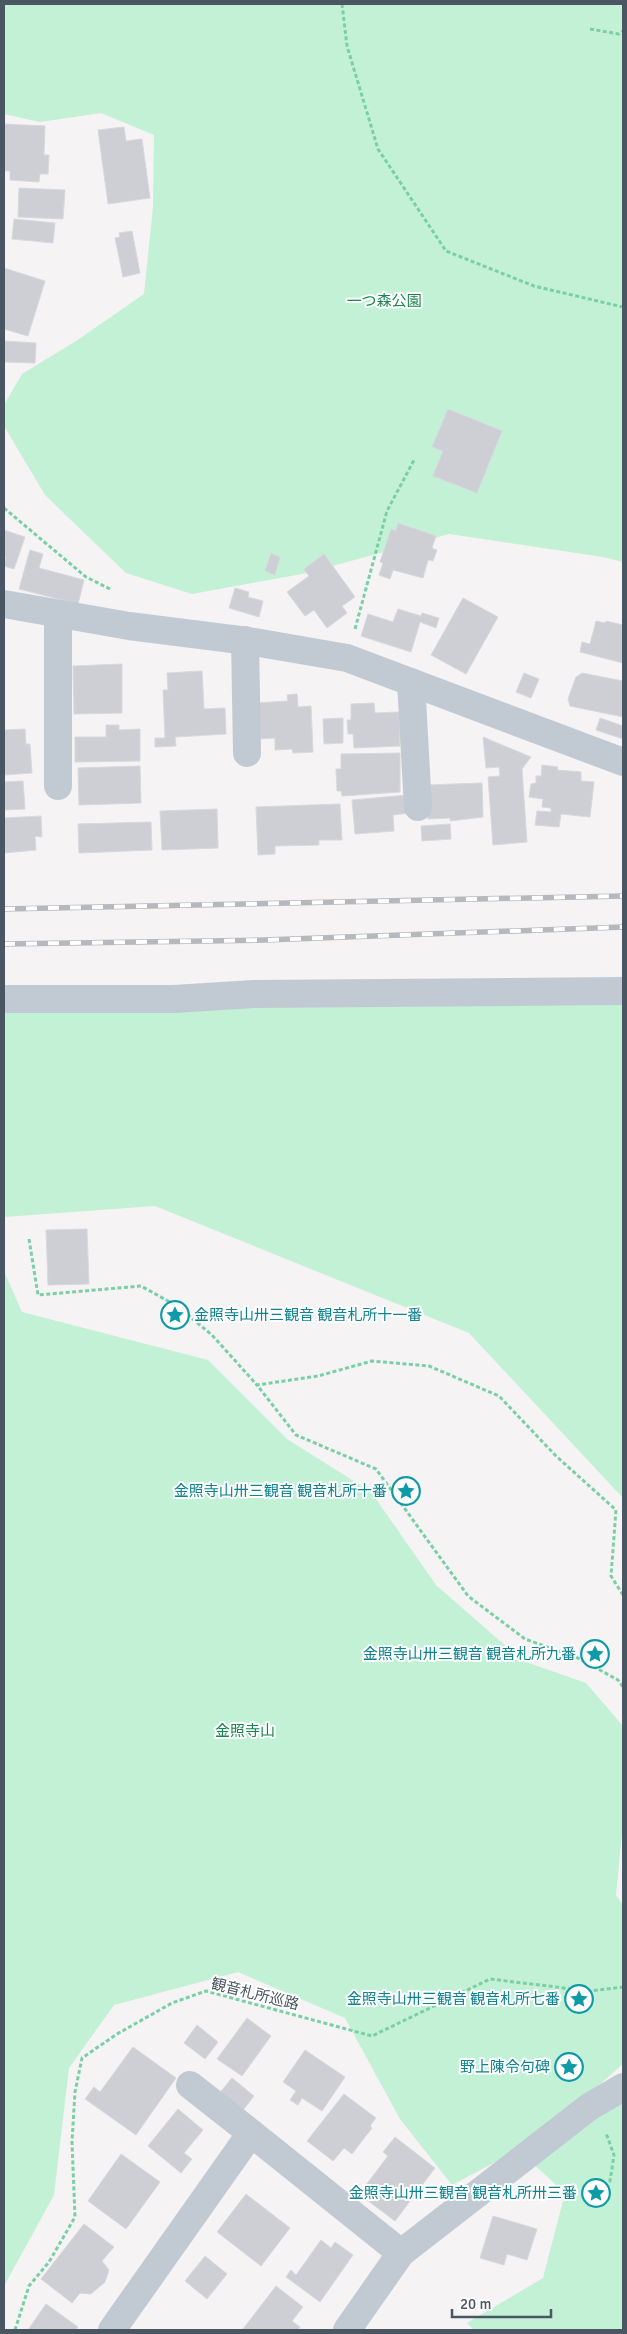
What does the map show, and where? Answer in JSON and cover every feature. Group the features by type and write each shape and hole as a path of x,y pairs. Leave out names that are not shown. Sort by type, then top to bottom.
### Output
{"street":[{"path":"4,604 130,626 245,640 347,658 623,762"},
{"path":"58,614 58,786"},
{"path":"245,640 247,753"},
{"path":"411,682 418,807"},
{"path":"4,999 174,999 254,994 623,991"},
{"path":"190,2086 401,2253"},
{"path":"347,2330 401,2253 589,2107 623,2087"},
{"path":"112,2330 251,2133"}],"path":[{"path":"342,4 347,46 378,149 446,251 534,286 623,307"},
{"path":"590,29 619,34 623,31"},
{"path":"347,658 387,512 414,460"},
{"path":"4,508 86,577 134,602 130,626"},
{"path":"29,1239 38,1294 141,1286 177,1306 212,1336 257,1385 296,1435 376,1469 468,1596 525,1639 578,1658 618,1680 623,1687"},
{"path":"257,1385 318,1376 372,1361 429,1366 499,1396 556,1456 616,1510 611,1576 623,1595"},
{"name":"観音札所巡路","path":"15,2330 29,2286 49,2262 75,2218 72,2142 75,2092 82,2058 117,2034 172,2002 206,1991 372,2036 490,1979 589,1991 623,1987"},
{"path":"589,2107 608,2136 614,2155 610,2181 604,2186"}],"green space":[{"name":"一つ森公園","path":"4,4 623,4 623,562 603,557 449,534 307,573 192,594 126,573 45,495 4,426 4,405 22,374 76,341 144,294 153,207 154,135 101,113 40,122 4,114"},
{"path":"623,997 623,1498 469,1333 155,1206 4,1217 4,1010"},
{"name":"金照寺山","path":"4,1271 22,1312 208,1360 287,1439 371,1492 436,1585 523,1661 586,1683 623,1726 623,1823 616,1895 623,1905 623,2064 535,2141 452,2185 400,2119 345,2018 238,1972 114,2005 69,2068 54,2195 4,2286"},
{"path":"623,2095 623,2330 474,2330 467,2323 543,2278 565,2193 529,2160"}],"building":[{"path":"4,124 45,126 44,155 49,155 48,174 40,174 39,182 10,180 10,171 4,171"},
{"path":"124,127 126,141 142,139 150,198 108,204 98,130"},
{"path":"19,188 65,190 63,219 18,217"},
{"path":"14,219 55,223 53,243 12,239"},
{"path":"132,231 140,273 123,277 115,238 120,237 119,233"},
{"path":"4,268 45,281 28,336 4,329"},
{"path":"4,341 36,343 35,363 4,362"},
{"path":"448,409 502,431 477,493 433,476 443,451 432,447"},
{"path":"398,523 436,536 432,548 437,550 433,561 428,560 423,578 393,570 390,579 379,575 383,563 380,562 391,529 396,531"},
{"path":"4,530 25,537 14,569 4,566 6,557 4,556"},
{"path":"30,550 43,554 39,568 84,580 78,604 19,589"},
{"path":"271,553 280,557 275,575 265,571"},
{"path":"324,554 355,597 342,606 347,613 327,628 314,610 305,616 287,592 309,576 304,569"},
{"path":"235,588 249,592 248,597 263,601 259,617 229,608"},
{"path":"463,598 498,617 466,674 431,655"},
{"path":"398,609 421,616 422,613 439,618 436,628 420,622 411,652 361,636 368,614 393,622"},
{"path":"596,621 623,625 623,663 580,652 582,642 590,644"},
{"path":"122,664 122,713 74,714 73,666"},
{"path":"202,671 204,709 225,708 226,734 175,737 176,746 155,747 155,738 165,738 163,690 168,690 167,673"},
{"path":"524,673 539,679 531,698 516,692"},
{"path":"582,673 623,681 623,717 570,706 568,699 576,677"},
{"path":"297,694 298,707 311,706 313,752 293,753 292,749 275,750 275,738 257,739 255,703 288,701 287,695"},
{"path":"374,703 375,713 399,712 400,746 354,748 353,734 348,734 347,720 351,720 351,704"},
{"path":"343,718 343,743 324,744 323,719"},
{"path":"600,718 623,726 623,739 596,730"},
{"path":"106,725 119,725 119,730 140,729 140,761 75,762 75,737 106,737"},
{"path":"25,729 26,744 30,744 32,773 4,775 4,730"},
{"path":"483,737 531,757 522,769 527,842 493,845 488,777 500,776 499,767 486,768"},
{"path":"400,753 400,792 342,796 341,791 337,791 336,769 341,769 341,754"},
{"path":"542,765 558,767 557,770 581,772 581,781 594,782 590,817 561,814 559,827 535,825 537,811 551,812 551,808 542,807 543,799 529,797 531,784 536,783 536,776 541,776"},
{"path":"140,766 141,803 79,805 78,768"},
{"path":"23,781 25,809 4,810 4,782"},
{"path":"482,783 483,817 450,821 450,818 428,819 427,785"},
{"path":"407,795 409,813 393,815 394,831 355,834 352,800"},
{"path":"340,804 342,840 319,840 319,845 275,846 275,854 258,855 256,807"},
{"path":"217,809 218,848 162,850 160,811"},
{"path":"41,816 42,837 35,836 36,850 4,853 4,818"},
{"path":"151,822 152,850 79,853 78,824"},
{"path":"450,824 451,839 422,841 421,826"},
{"path":"87,1229 89,1284 48,1285 46,1230"},
{"path":"247,2018 271,2036 242,2076 217,2059"},
{"path":"197,2025 218,2042 205,2059 184,2043"},
{"path":"133,2047 176,2078 136,2135 85,2099 94,2087 100,2092"},
{"path":"305,2050 345,2077 322,2111 302,2098 298,2105 290,2100 296,2091 283,2082"},
{"path":"232,2078 254,2096 240,2114 217,2096"},
{"path":"344,2094 376,2118 370,2126 372,2128 352,2154 344,2148 333,2161 307,2141"},
{"path":"178,2109 203,2130 184,2153 192,2159 181,2173 148,2146"},
{"path":"395,2137 435,2168 395,2221 359,2194 388,2156 383,2152"},
{"path":"121,2154 160,2182 126,2229 88,2201"},
{"path":"246,2194 290,2228 261,2266 217,2232"},
{"path":"493,2216 537,2229 527,2260 507,2254 504,2265 480,2258"},
{"path":"84,2224 114,2247 102,2261 109,2270 105,2282 91,2294 80,2293 72,2303 41,2279"},
{"path":"321,2240 331,2248 335,2242 353,2255 320,2302 286,2277 291,2270 296,2275"},
{"path":"205,2256 227,2274 207,2299 185,2281"},
{"path":"276,2286 303,2307 292,2321 300,2327 298,2330 243,2329"},
{"path":"46,2304 78,2327 76,2330 28,2330"}],"railway":[{"path":"4,909 623,896"},
{"path":"4,944 265,940 623,927"}],"place":[{"name":"金照寺山卅三観音 観音札所十一番","path":"175,1315"},
{"name":"金照寺山卅三観音 観音札所十番","path":"406,1491"},
{"name":"金照寺山卅三観音 観音札所九番","path":"595,1654"},
{"name":"金照寺山卅三観音 観音札所七番","path":"579,1999"},
{"name":"野上陳令句碑","path":"569,2067"},
{"name":"金照寺山卅三観音 観音札所卅三番","path":"596,2193"}]}
